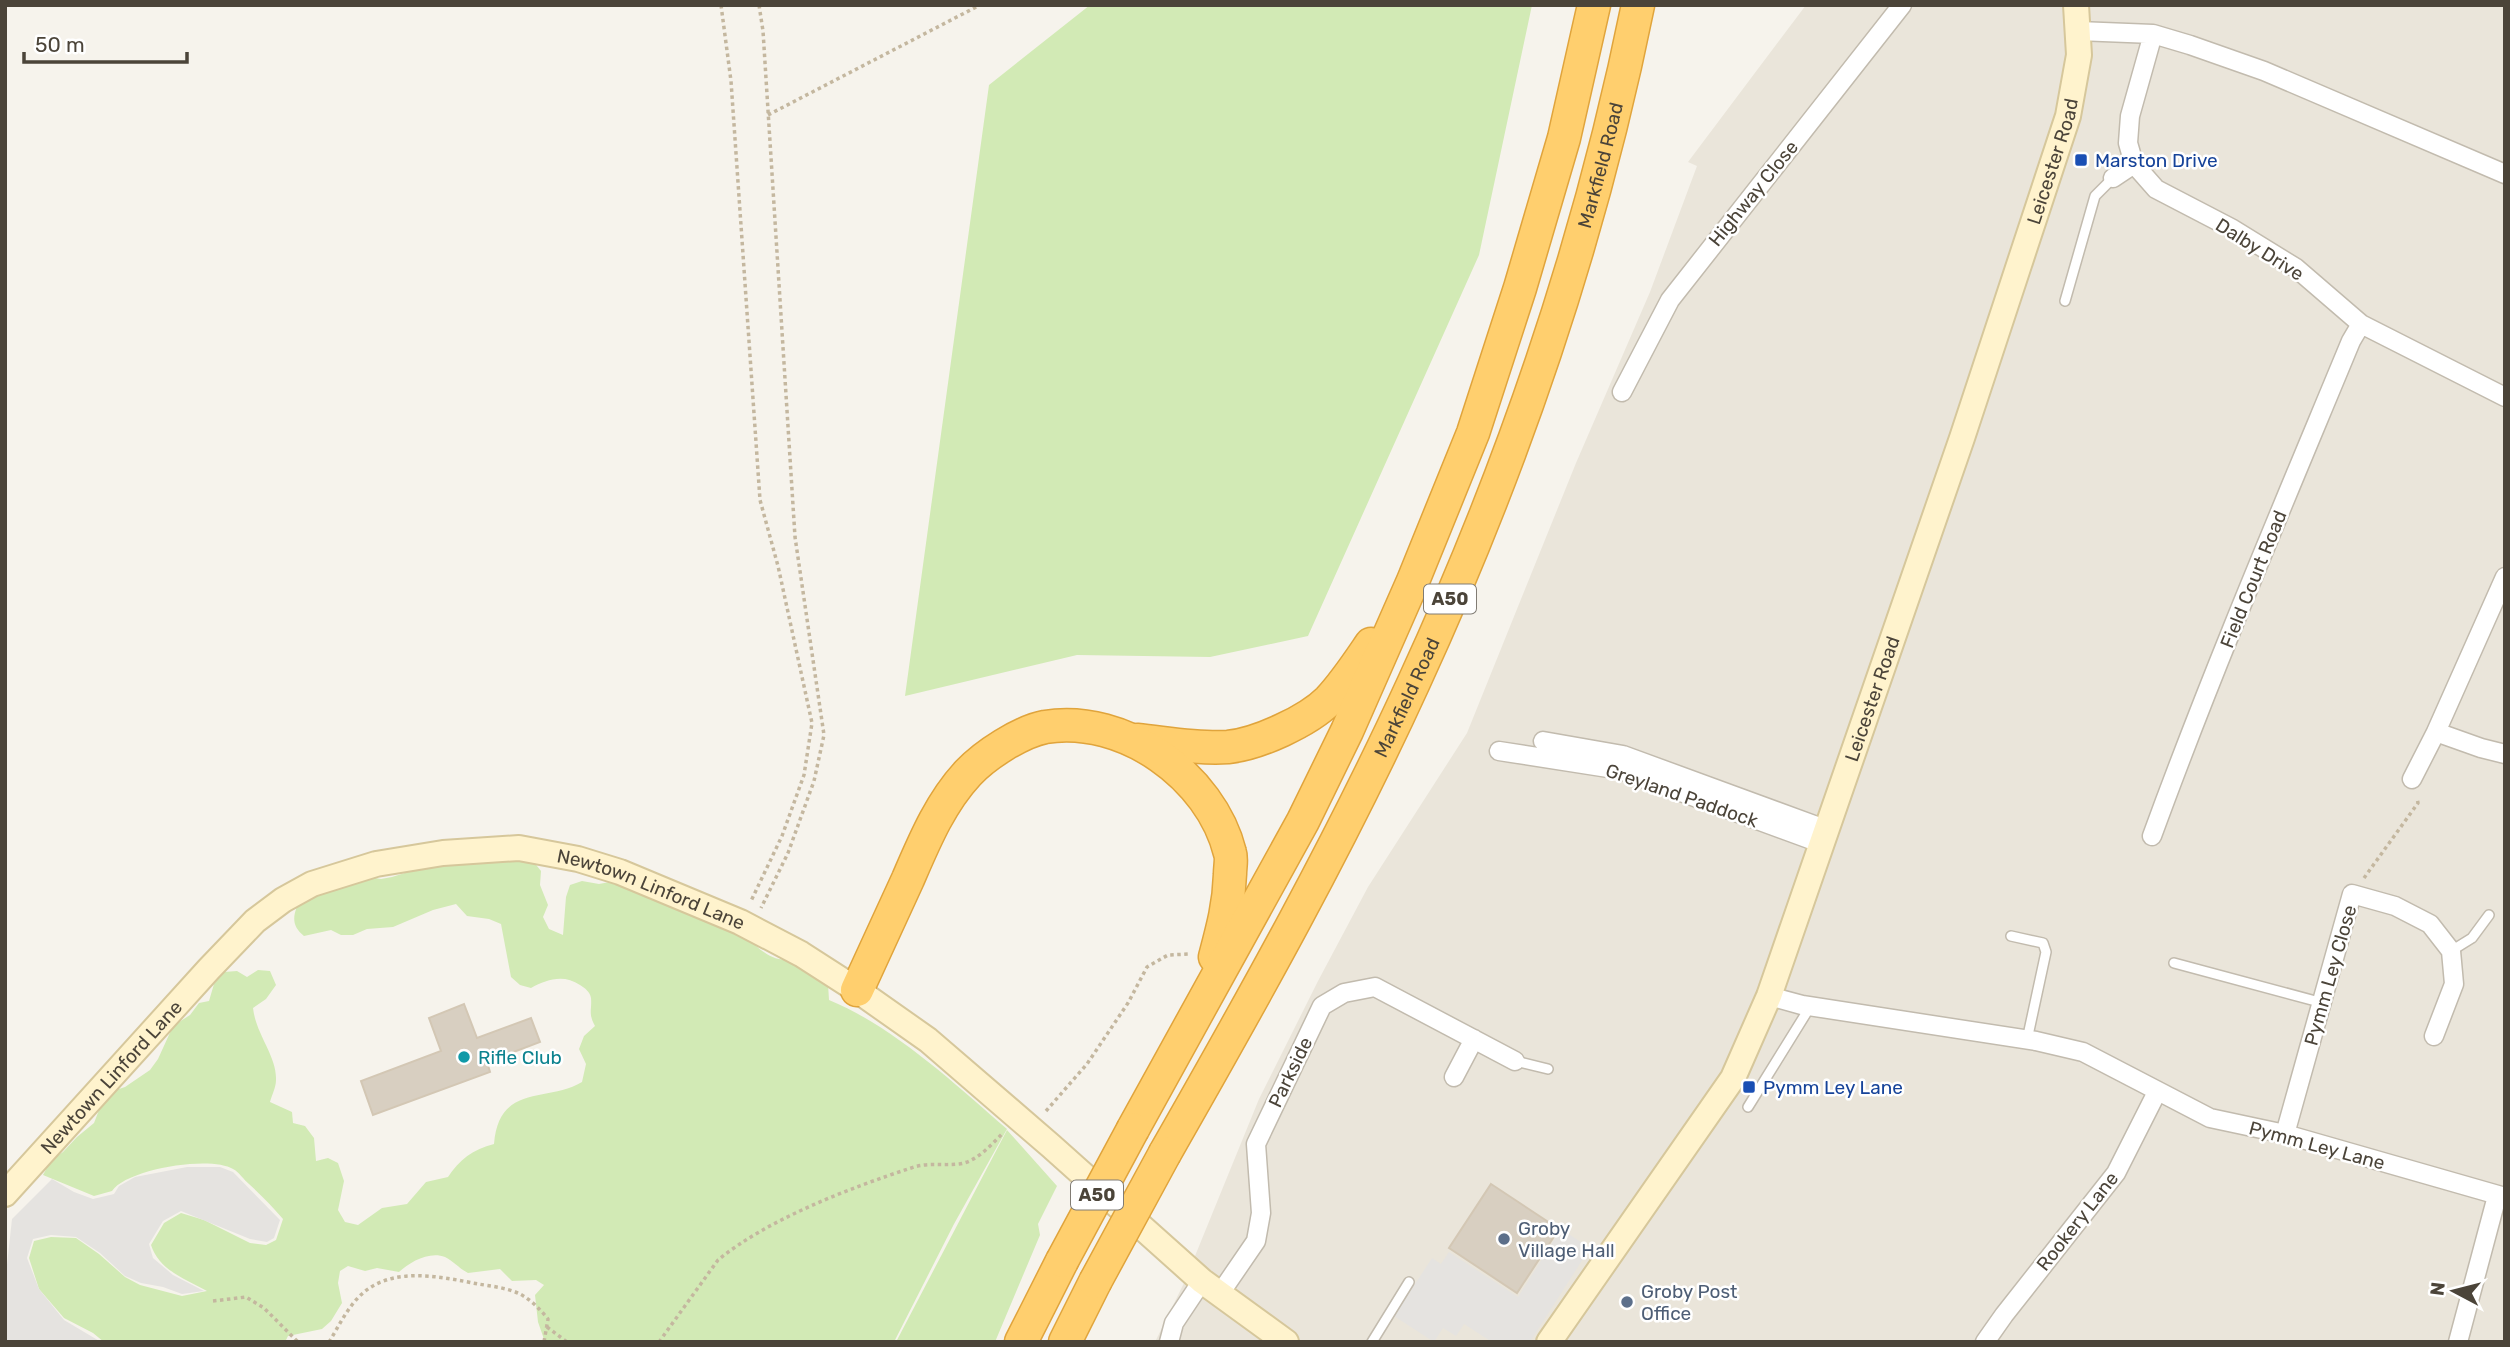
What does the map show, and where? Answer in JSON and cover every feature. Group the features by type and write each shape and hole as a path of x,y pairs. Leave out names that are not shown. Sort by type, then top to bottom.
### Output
{"highway":[{"name":"Markfield Road","path":"1021,1342 1133,1129 1309,810 1413,581 1473,433 1520,288 1564,138 1594,5"},
{"name":"Markfield Road","path":"1065,1342 1095,1282 1251,1002 1348,819 1414,683 1476,539 1528,402 1564,287 1604,153 1638,5"},
{"path":"1132,740 1229,747 1265,738 1293,724 1328,701 1413,581"},
{"path":"858,990 932,824 969,772 1009,741 1044,727 1105,729 1132,740 1164,760 1203,794 1231,854 1229,905 1203,1002"}],"street":[{"name":"Highway Close","path":"1622,392 1670,300 1902,5"},
{"name":"Leicester Road","path":"1549,1342 1733,1078 1769,996 1822,836 1962,438 2068,117 2079,55 2076,5"},
{"path":"2078,31 2153,34 2263,71 2505,174"},
{"path":"2113,178 2134,164 2128,143 2130,116 2153,34"},
{"name":"Dalby Drive","path":"2134,164 2155,189 2231,228 2295,268 2361,324 2505,397"},
{"name":"Field Court Road","path":"2152,836 2225,645 2351,341 2361,324"},
{"path":"2412,779 2436,732 2505,577"},
{"path":"2436,732 2505,754"},
{"path":"1543,741 1623,755 1822,836"},
{"name":"Greyland Paddock","path":"1500,751 1621,770 1822,836"},
{"name":"Newtown Linford Lane","path":"5,1194 255,921 282,900 312,884 376,864 443,853 519,848 578,859 620,872 746,925 801,954 858,990 928,1040 1210,1288 1286,1342"},
{"name":"Pymm Ley Close","path":"2284,1134 2352,894 2395,905 2431,924 2451,951"},
{"path":"2434,1036 2454,984 2451,951"},
{"name":"Parkside","path":"1169,1342 1174,1323 1256,1241 1261,1213 1256,1144 1322,1006 1344,993 1375,987 1515,1061"},
{"name":"Pymm Ley Lane","path":"1769,996 1810,1007 2027,1040 2083,1052 2210,1118 2284,1134 2501,1197"},
{"path":"1454,1077 1474,1039"},
{"name":"Rookery Lane","path":"1985,1342 2004,1314 2116,1173 2157,1092"},
{"path":"2458,1342 2501,1197"}],"lane":[{"path":"2065,301 2095,196 2113,178"},
{"path":"2451,951 2472,937 2489,915"},
{"path":"2011,936 2043,943 2046,952 2027,1040"},
{"path":"2174,963 2323,1003"},
{"path":"1748,1107 1810,1007"},
{"path":"1515,1061 1549,1069"},
{"path":"1372,1342 1409,1282"}],"path":[{"path":"721,5 731,81 760,500 778,566 812,723 804,775 746,925"},
{"path":"746,925 788,853 814,781 824,735 795,537 763,31 759,5"},
{"path":"768,115 980,5"},
{"path":"2352,894 2418,803 2412,779"},
{"path":"659,1342 712,1267 729,1251 774,1224 831,1198 905,1170 923,1164 961,1164 986,1152 1087,1063 1128,1003 1147,967 1168,955 1195,954"},
{"path":"329,1342 345,1315 364,1293 385,1282 409,1276 437,1276 518,1293 548,1319 544,1342"},
{"path":"213,1301 246,1297 264,1308 298,1342"},
{"path":"547,1327 567,1342"}],"shaded area":[{"path":"1806,5 2505,5 2505,1342 1155,1342 1184,1283 1259,1099 1318,981 1368,887 1467,733 1576,463 1650,292 1697,166 1688,162"},
{"path":"187,1167 220,1167 233,1172 280,1220 274,1238 267,1242 250,1239 181,1211 163,1221 149,1244 153,1258 173,1275 204,1291 182,1294 125,1276 100,1253 76,1237 51,1235 33,1239 27,1258 39,1289 64,1320 101,1342 5,1342 5,1283 12,1219 52,1179 93,1199 114,1194 119,1186 135,1177"},
{"path":"1561,1229 1590,1248 1530,1342 1492,1342 1464,1324 1456,1336 1443,1328 1434,1342 1394,1316 1432,1258 1441,1264 1449,1252 1518,1297"}],"green space":[{"path":"1090,5 1532,5 1479,255 1308,636 1210,657 1077,655 905,696 989,85"},
{"path":"503,859 533,861 541,871 540,885 548,905 543,917 549,929 563,935 566,897 570,885 582,881 599,884 620,880 733,905 733,928 760,950 774,958 793,959 828,984 829,1000 853,1011 900,1040 1007,1129 954,1224 894,1342 545,1342 538,1322 535,1295 544,1285 536,1280 512,1281 500,1269 468,1273 445,1257 433,1255 420,1258 399,1272 377,1268 365,1271 348,1266 340,1271 338,1283 342,1303 331,1321 322,1329 288,1336 285,1342 104,1342 64,1318 39,1289 29,1258 34,1241 51,1237 76,1238 125,1277 140,1285 182,1296 207,1291 174,1273 155,1254 151,1245 164,1223 181,1213 204,1220 250,1243 266,1245 276,1240 283,1219 237,1172 222,1165 207,1163 170,1166 134,1176 120,1183 112,1191 94,1196 43,1175 51,1160 94,1123 110,1092 125,1087 150,1070 173,1026 190,1015 199,1003 209,1001 214,984 224,972 237,971 247,977 258,970 270,971 276,985 266,999 253,1008 275,1071 276,1080 270,1102 292,1112 293,1123 305,1126 314,1138 316,1161 328,1158 338,1163 344,1181 338,1210 345,1222 358,1225 382,1208 407,1204 426,1182 448,1177 467,1156 494,1144 498,1125 505,1112 515,1103 582,1082 586,1064 579,1049 584,1036 595,1026 591,1015 590,994 584,987 562,979 549,980 531,988 520,985 511,977 501,924 489,919 467,916 456,904 433,910 393,927 367,929 353,935 341,935 331,930 304,936 296,927 295,913 301,897 364,876 381,879 457,861 476,863"},
{"path":"1007,1130 1057,1186 1038,1224 1040,1235 995,1342 896,1342"}],"building":[{"name":"Rifle Club","path":"464,1004 477,1038 531,1018 540,1042 487,1062 490,1072 373,1115 361,1081 441,1051 429,1018"},
{"name":"Groby Village Hall","path":"1491,1184 1559,1229 1517,1293 1449,1248"}],"place":[{"name":"Marston Drive","path":"2081,160"},
{"name":"Rifle Club","path":"464,1057"},
{"name":"Pymm Ley Lane","path":"1749,1087"},
{"name":"Groby Village Hall","path":"1504,1239"},
{"name":"Groby Post Office","path":"1627,1302"}]}
